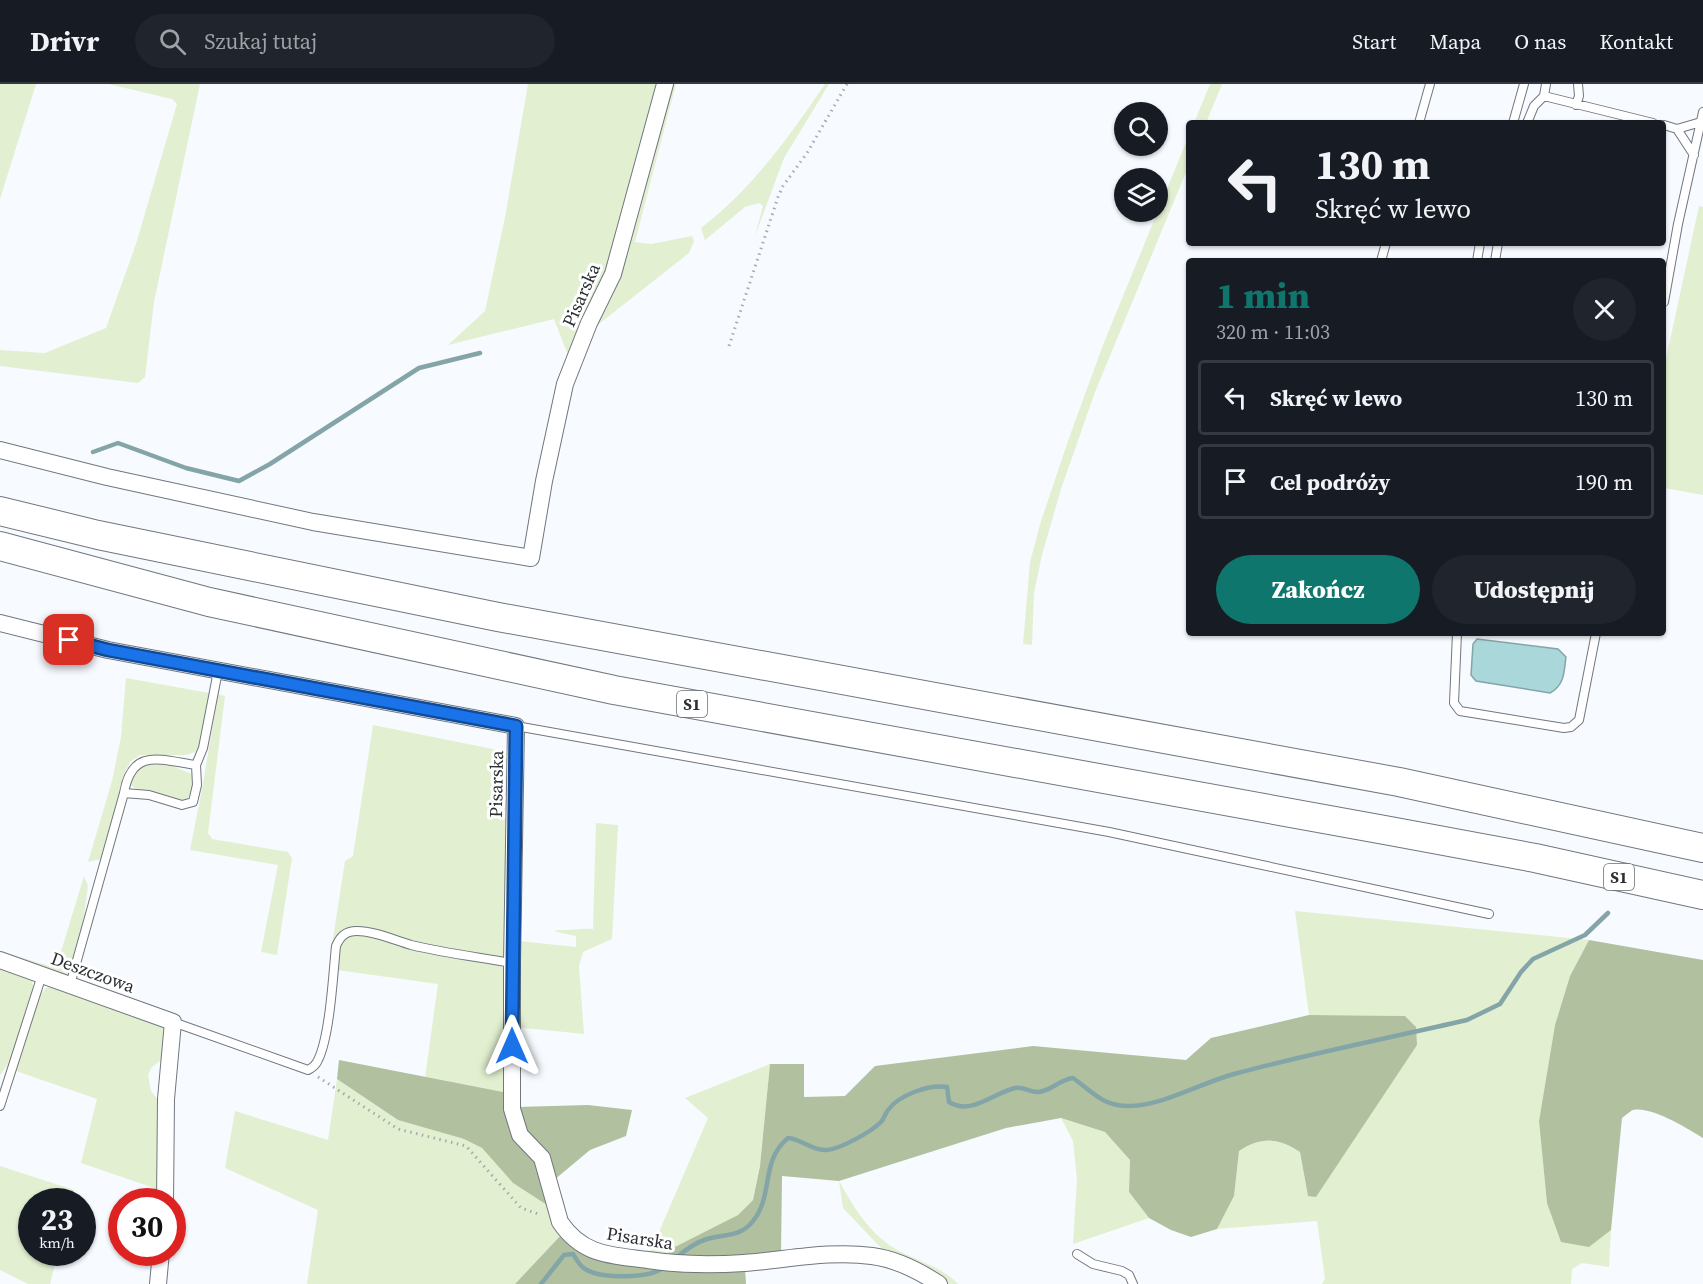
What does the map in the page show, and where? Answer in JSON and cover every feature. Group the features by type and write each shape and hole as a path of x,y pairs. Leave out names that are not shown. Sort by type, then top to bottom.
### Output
{"highway":[{"path":"0,511 98,535 498,617 1388,780 1703,848"},
{"name":"S1","path":"0,546 208,602 614,690 1535,858 1703,895"}],"street":[{"name":"Pisarska","path":"0,450 108,477 313,522 531,558 544,481 565,384 589,323 613,274 665,84"},
{"path":"0,623 108,650 516,726"},
{"name":"Pisarska","path":"516,726 512,1109 520,1135 542,1158 560,1222 570,1236 592,1250 618,1257 680,1264 744,1263 816,1256 870,1255 898,1262 939,1284"},
{"name":"Deszczowa","path":"0,960 173,1022"},
{"path":"165,1188 166,1099 173,1022"},
{"path":"158,1284 160,1266"}],"lane":[{"path":"1420,120 1430,84"},
{"path":"1514,120 1524,84"},
{"path":"1528,120 1534,106 1544,96 1546,84"},
{"path":"1576,105 1579,96 1578,84"},
{"path":"1544,96 1640,120"},
{"path":"1666,277 1703,112"},
{"path":"1666,126 1677,129 1701,122"},
{"path":"1677,129 1694,155"},
{"path":"1457,636 1454,703 1456,708 1460,711 1564,728 1571,727 1579,720 1595,636"},
{"path":"124,793 149,795 171,803 193,802 196,793 196,765 203,748 218,671"},
{"path":"516,726 1109,832 1489,914"},
{"path":"70,985 130,771 143,760 153,759 196,765"},
{"path":"308,1070 314,1067 320,1056 326,1030 336,946 339,938 346,933 357,931 369,933 412,945 512,963"},
{"path":"0,1106 42,975"},
{"name":"Deszczowa","path":"173,1022 308,1070"},
{"path":"1077,1254 1093,1264 1130,1275 1134,1284"}],"path":[{"path":"729,346 778,197 848,84"},
{"path":"308,1070 398,1129 466,1146 521,1208 560,1222"}],"green space":[{"path":"0,84 36,84 0,199"},
{"path":"108,84 200,84 154,302 145,377 138,383 0,366 0,350 45,353 106,328 136,244 177,104 172,99"},
{"path":"528,84 661,84 606,277 568,355 554,319 448,345 485,311 505,217"},
{"path":"669,84 676,84 635,242 651,244 692,236 694,241 689,253 590,331"},
{"path":"825,84 829,84 784,158 755,236 763,206 759,203 745,207 705,240 701,228 737,196 769,161"},
{"path":"1210,84 1222,84 1207,120 1195,120"},
{"path":"1186,142 1186,172 1168,216 1168,186"},
{"path":"1699,206 1703,207 1703,495 1666,488 1666,359"},
{"path":"1153,222 1165,222 1095,392 1061,489 1042,555 1034,593 1032,645 1023,644 1030,562 1041,521 1103,345"},
{"path":"126,678 209,693 202,740 195,752 186,755 140,755 130,762 124,774 101,859 88,862 112,781 121,737"},
{"path":"218,694 225,696 208,833 212,839 288,852 292,858 277,955 261,952 278,865 190,850"},
{"path":"373,725 512,753 507,958 418,942 370,929 337,936 332,945 345,861 353,856"},
{"path":"153,764 172,766 192,774 192,788 189,796 183,801 175,801 131,785 132,777 137,770"},
{"path":"596,823 618,825 612,939 583,952 579,966 584,1034 515,1027 519,941 576,947 576,936 555,930 593,929"},
{"path":"84,876 88,886 84,916 69,974 64,977 0,955 0,951 56,968"},
{"path":"1295,911 1589,940 1570,976 1555,1025 1539,1121 1547,1203 1589,1247 1611,1230 1609,1267 1582,1263 1572,1269 1571,1284 1322,1284 1325,1279 1317,1221 1217,1229 1234,1196 1239,1151 1255,1143 1277,1141 1300,1152 1308,1196 1405,1016 1309,1015"},
{"path":"351,935 367,935 497,964 506,970 508,1093 425,1078 438,984 337,970 340,943"},
{"path":"1589,940 1703,960 1703,1138 1670,1119 1650,1111 1633,1110 1622,1118 1611,1230 1589,1247 1561,1242 1547,1203 1539,1121 1555,1025 1570,976"},
{"path":"0,964 32,980 33,987 16,1046 0,1075"},
{"path":"53,986 165,1025 164,1053 148,1075 151,1091 160,1102 158,1188 81,1163 97,1099 16,1071 40,995 46,988"},
{"path":"1309,1015 1405,1016 1416,1027 1417,1045 1316,1197 1308,1196 1300,1152 1277,1141 1255,1143 1239,1151 1234,1196 1217,1229 1191,1237 1171,1230 1149,1218 1129,1192 1130,1160 1105,1132 1061,1118 1006,1128 839,1181 782,1176 781,1254 669,1259 669,1250 738,1215 753,1200 760,1166 770,1064 804,1064 804,1097 845,1096 875,1066 1033,1046 1186,1060 1211,1038"},
{"path":"339,1060 508,1093 536,1158 550,1207 513,1183 482,1148 464,1139 398,1120 337,1079"},
{"path":"770,1064 760,1166 753,1200 738,1215 709,1231 669,1259 650,1253 708,1118 685,1098"},
{"path":"337,1079 398,1120 464,1139 482,1148 513,1183 550,1207 562,1234 515,1284 307,1284 318,1210 225,1168 235,1111 328,1140"},
{"path":"588,1105 632,1110 626,1136 590,1150 554,1180 532,1144 516,1107"},
{"path":"1061,1118 1105,1132 1130,1160 1129,1192 1149,1218 1073,1244 1077,1179 1073,1141"},
{"path":"0,1166 68,1188 18,1188 18,1266 55,1266 50,1284 28,1284 0,1270"},
{"path":"839,1181 862,1218 885,1242 943,1272 958,1284 947,1284 882,1249 843,1208"},
{"path":"562,1234 568,1240 745,1268 746,1284 515,1284"}],"water":[{"path":"1477,639 1558,649 1566,657 1559,686 1550,693 1476,681 1471,675 1473,644"}],"waterway":[{"path":"93,452 118,443 186,468 239,481 270,464 419,368 480,353"},
{"path":"676,1258 703,1240 738,1232 753,1221 763,1200 774,1157 779,1147 788,1138 822,1150 840,1147 876,1126 899,1100 932,1087 947,1087 949,1102 957,1106 966,1106 974,1105 1015,1088 1035,1092 1043,1091 1073,1078 1098,1097 1112,1104 1142,1105 1263,1066 1467,1020 1500,1004 1521,972 1533,959 1585,935 1608,913"},
{"path":"541,1284 564,1255 573,1254 585,1269 602,1275 637,1276 664,1267"}],"route":[{"path":"69,640 108,650 516,726 512,1046"}]}
